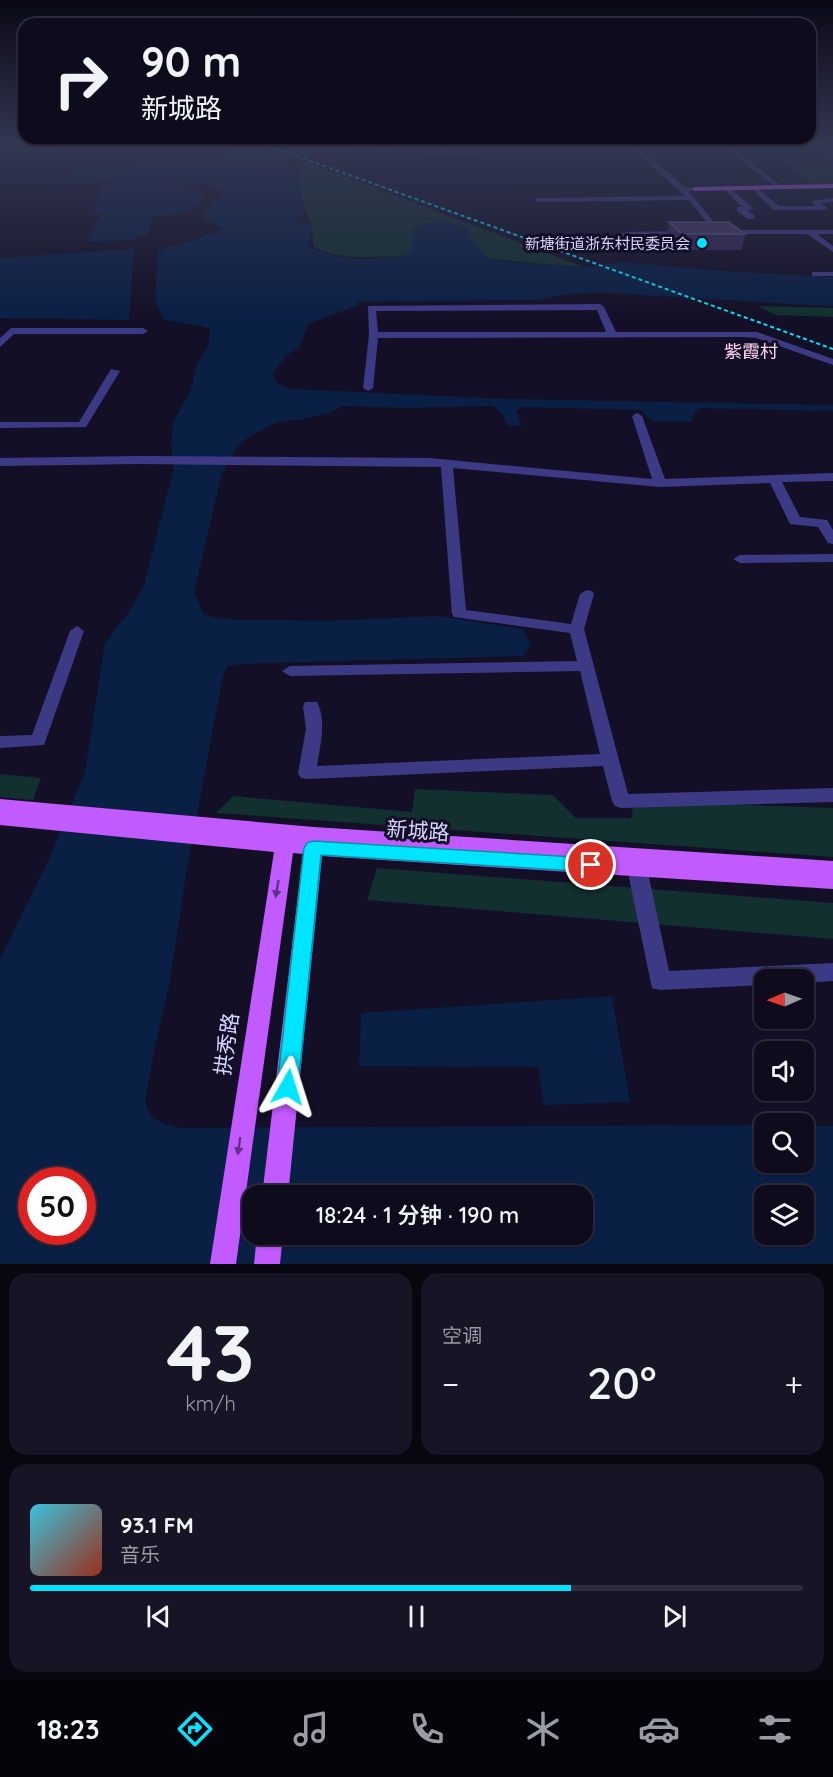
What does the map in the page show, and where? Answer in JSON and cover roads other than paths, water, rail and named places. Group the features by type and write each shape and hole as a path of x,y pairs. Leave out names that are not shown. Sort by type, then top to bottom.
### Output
{"main road":[{"name":"新城路","path":"0,806 57,818"},
{"name":"新城路","path":"0,818 57,818 638,868 833,881"},
{"name":"拱秀路","path":"223,1264 247,1088 286,838"},
{"name":"新城路","path":"314,841 833,869"},
{"path":"276,1185 314,841"},
{"path":"267,1264 269,1245"}],"street":[{"path":"694,203 719,232"},
{"path":"742,203 748,208 740,208 751,217"},
{"path":"771,203 777,208 824,208 817,203"},
{"path":"638,250 626,234 695,232"},
{"path":"707,232 833,232"},
{"path":"809,232 833,250"},
{"path":"815,274 833,274"},
{"path":"368,388 374,335 371,308 600,307 612,334"},
{"path":"0,344 10,331 143,331"},
{"path":"374,335 757,335 833,362"},
{"path":"0,425 82,425 116,371"},
{"path":"637,416 660,483"},
{"path":"0,462 140,459 447,463 660,483 833,477"},
{"path":"447,463 459,615 578,629"},
{"path":"774,478 795,521 822,523 833,540"},
{"path":"740,559 833,558"},
{"path":"587,594 578,629 621,801 833,795"},
{"path":"0,742 38,741 77,631"},
{"path":"290,671 587,666"},
{"path":"311,706 314,729 307,772 610,760"},
{"path":"638,868 660,981 833,972"}],"water":[{"path":"95,203 198,203 175,214 153,217 148,235 131,240 86,242 102,214 93,212"},
{"path":"215,203 301,203 304,214 297,217 297,222 308,223 312,226 308,246 342,257 403,256 410,253 414,227 440,223 467,227 477,247 495,261 584,267 624,262 708,270 833,277 833,306 589,293 554,296 539,300 358,302 356,306 308,324 299,348 287,355 272,374 277,383 290,389 510,399 833,405 833,411 700,408 693,414 692,422 652,421 641,410 523,407 516,411 522,425 508,426 501,412 493,406 402,408 343,406 328,413 277,422 247,438 235,450 222,473 194,592 203,614 221,619 325,621 438,616 523,629 531,646 523,656 239,664 227,667 223,675 186,874 170,981 145,1102 151,1117 180,1128 754,1125 754,1173 814,1173 814,1126 833,1126 833,1264 0,1264 0,959 50,857 85,772 105,643 132,608 144,585 174,467 171,444 173,422 191,390 197,364 208,347 210,329 163,319 155,300 158,252 223,229 202,218"},
{"path":"134,249 129,320 0,318 0,258"},
{"path":"612,996 630,1102 544,1105 538,1067 359,1066 361,1013"}],"railway":[{"path":"427,203 833,349"}],"place":[{"name":"新塘街道浙东村民委员会","path":"702,243"}],"district":[{"name":"紫霞村","path":"751,351"}]}
